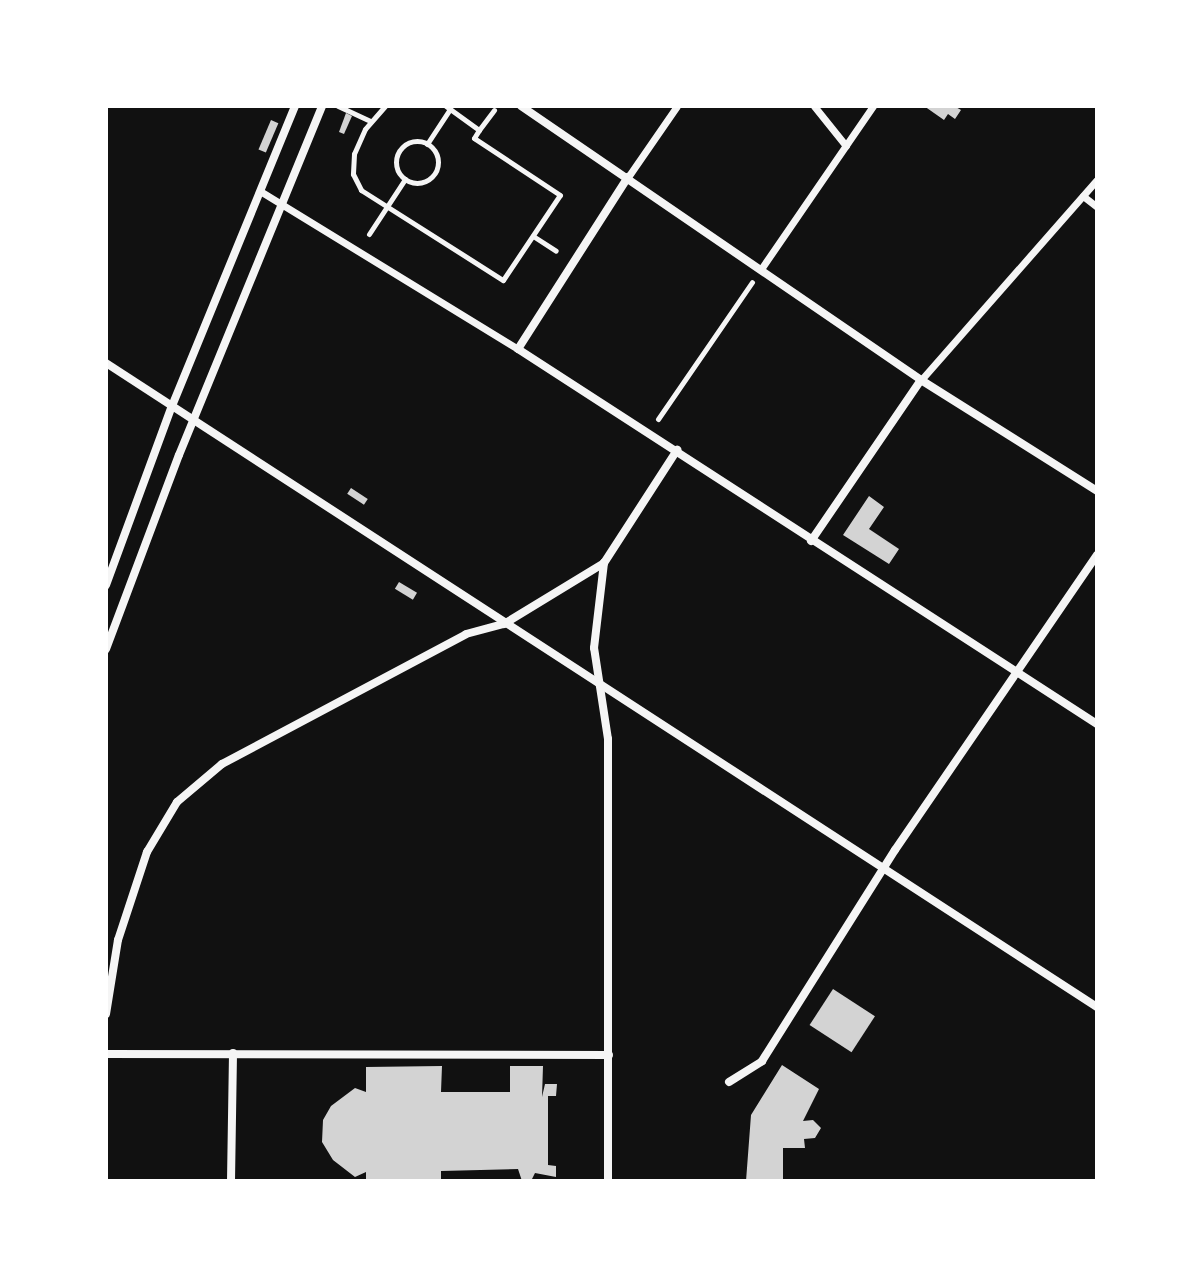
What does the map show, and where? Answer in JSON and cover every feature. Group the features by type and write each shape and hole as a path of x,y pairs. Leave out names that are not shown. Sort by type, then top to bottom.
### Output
{"street":[{"path":"106,585 172,406 295,106"},
{"path":"106,649 194,421 322,106"},
{"path":"521,106 921,380 1097,491"},
{"path":"518,349 677,106"},
{"path":"814,106 846,146"},
{"path":"761,269 873,106"},
{"path":"811,541 921,380 1097,180"},
{"path":"260,191 677,450 811,541 1097,724"},
{"path":"1083,196 1097,207"},
{"path":"106,363 1097,1007"},
{"path":"106,1014 118,940 147,852 177,802 222,764 466,634 504,624 604,563 677,450"},
{"path":"729,1082 762,1061 883,870 1097,555"},
{"path":"604,563 594,648 597,684 608,739 608,1181"},
{"path":"231,1181 233,1053"},
{"path":"106,1054 609,1055"}],"path":[{"path":"337,106 370,121"},
{"path":"385,106 370,121 354,154 353,174 361,190 386,209 503,280 560,195 474,138 494,110"},
{"path":"427,144 448,107 479,130"},
{"path":"416,141 427,144 437,158 433,175 422,182 405,179 396,164 400,148 416,141"},
{"path":"369,234 405,179"},
{"path":"533,236 556,251"},
{"path":"658,419 752,282"}],"building":[{"path":"924,106 954,106 961,110 955,119 948,114 944,120"},
{"path":"346,113 352,116 344,134 339,132"},
{"path":"271,120 278,123 266,153 258,149"},
{"path":"351,488 368,499 364,505 347,494"},
{"path":"869,496 884,507 869,529 899,549 889,564 843,535"},
{"path":"399,582 417,593 413,600 395,589"},
{"path":"833,989 875,1016 852,1052 810,1025"},
{"path":"782,1065 819,1089 803,1121 813,1120 821,1128 815,1138 804,1139 805,1148 783,1148 783,1181 746,1181 751,1115"},
{"path":"442,1066 441,1092 510,1092 510,1066 543,1066 542,1097 545,1084 557,1084 556,1096 548,1096 548,1165 556,1166 556,1177 535,1173 531,1181 522,1181 518,1169 441,1171 441,1181 366,1181 366,1172 355,1177 333,1160 322,1142 323,1120 331,1106 355,1088 366,1092 366,1067"}]}
